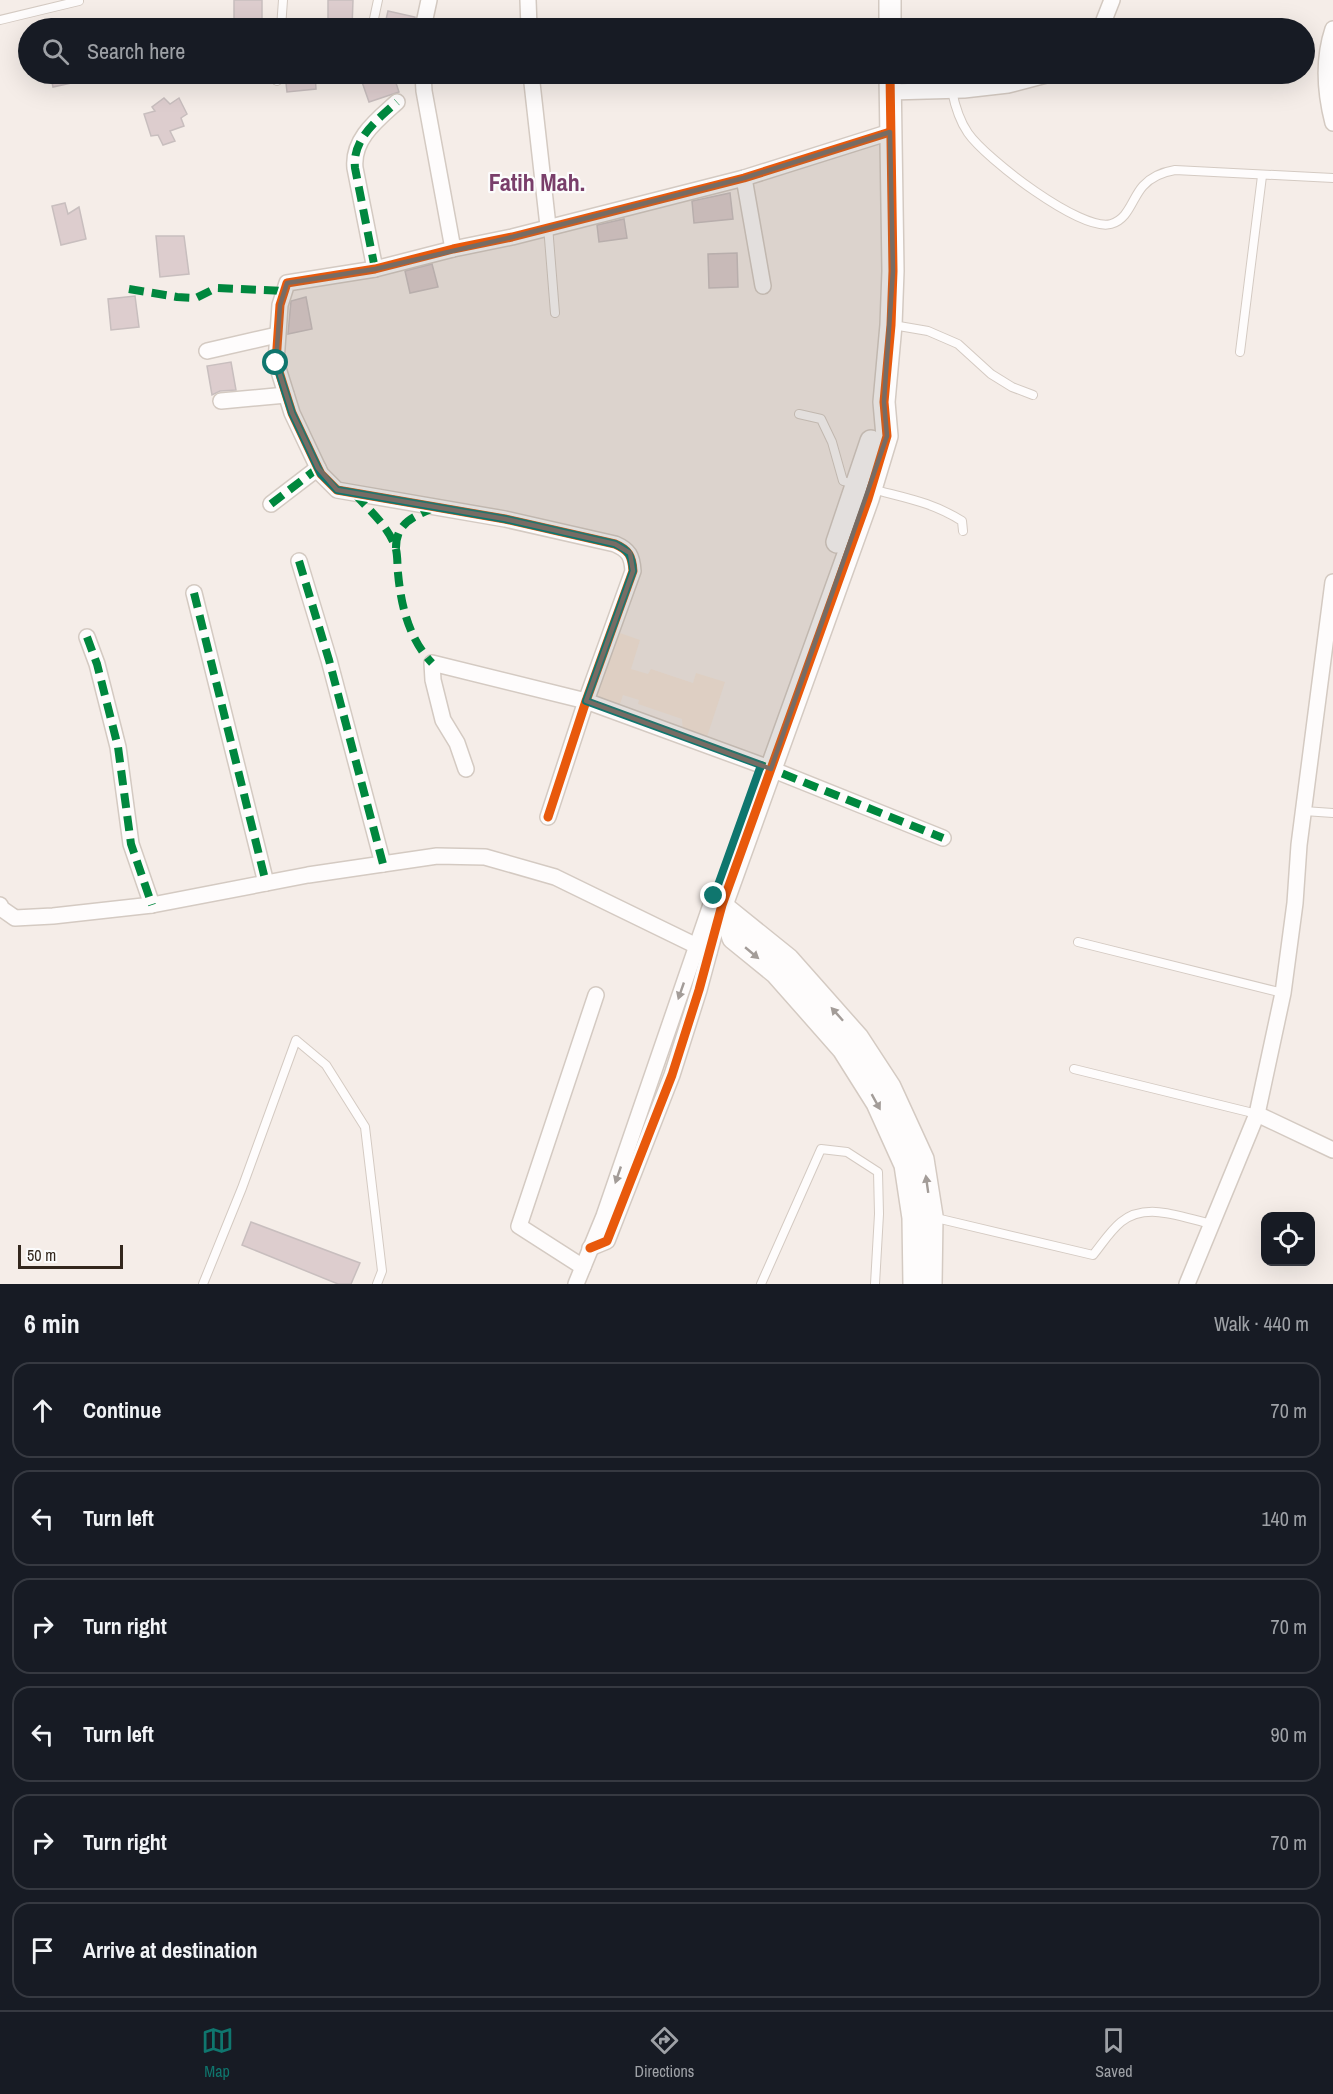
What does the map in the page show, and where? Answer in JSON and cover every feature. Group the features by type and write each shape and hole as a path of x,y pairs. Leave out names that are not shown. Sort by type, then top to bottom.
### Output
{"street":[{"path":"425,18 429,0"},
{"path":"528,0 529,18"},
{"path":"890,0 890,18"},
{"path":"1105,18 1112,0"},
{"path":"1333,29 1329,42 1326,82 1333,123"},
{"path":"424,84 453,249"},
{"path":"532,84 548,226"},
{"path":"576,1284 591,1248 607,1241 672,1075 699,990 703,949 718,901 864,487 887,436 884,402 893,271 890,84"},
{"path":"898,84 952,91 1012,84"},
{"path":"375,269 355,168 354,152 371,125 397,102"},
{"path":"548,817 586,701 633,571 630,553 615,544 505,519 337,490 318,468 292,413 276,363 280,305 287,283 375,269 512,237 744,178 890,132"},
{"path":"744,178 763,286"},
{"path":"207,351 277,335"},
{"path":"221,401 286,395"},
{"path":"271,504 318,468"},
{"path":"299,561 329,660 383,864"},
{"path":"1187,1284 1257,1114 1283,993 1333,582"},
{"path":"194,593 266,883"},
{"path":"87,637 97,663 118,747 131,844 152,905"},
{"path":"466,769 457,743 443,720 433,680 432,663 586,701 766,767 944,838"},
{"path":"0,904 2,909 15,918 152,905 266,883 437,856 485,856 555,877 703,949"},
{"path":"718,901 788,959 858,1038 890,1087 923,1159 922,1217 914,1284"},
{"path":"583,1267 519,1226 596,995"},
{"path":"1257,1114 1333,1150"},
{"path":"922,1217 931,1284"}],"lane":[{"path":"282,18 283,0"},
{"path":"374,18 378,0"},
{"path":"0,20 80,1"},
{"path":"952,91 963,124 973,139 990,156 1016,177 1071,214 1095,224 1110,224 1121,219 1141,188 1153,178 1167,172 1183,169 1262,176 1333,178"},
{"path":"1240,352 1262,176"},
{"path":"548,226 555,313"},
{"path":"891,325 928,331 958,344 991,374 1012,387 1033,395"},
{"path":"798,414 821,419 832,442 843,481 925,502 962,521 963,531"},
{"path":"1304,811 1333,813"},
{"path":"1078,942 1283,993"},
{"path":"203,1284 242,1188 296,1040 326,1065 365,1127 382,1271 377,1284"},
{"path":"1074,1069 1257,1114"},
{"path":"761,1284 821,1149 847,1152 878,1172 879,1214 875,1284"},
{"path":"922,1217 1094,1255 1118,1224 1138,1213 1161,1212 1212,1224"}],"highlighted area":[{"path":"890,132 893,271 884,402 887,436 771,769 586,701 633,571 630,553 615,544 505,519 337,490 318,468 292,413 276,362 280,305 287,283 375,269 512,237 744,178"}],"shaded area":[{"path":"617,632 640,640 631,669 648,674 651,669 693,683 696,673 725,682 706,740 683,732 682,719 638,704 639,700 623,695 618,710 594,703"}],"building":[{"path":"234,0 262,0 262,18 234,18"},
{"path":"328,0 353,0 352,18 328,18"},
{"path":"388,11 415,17 415,18 386,18"},
{"path":"286,84 316,84 316,89 287,92"},
{"path":"363,84 396,84 399,92 369,102"},
{"path":"164,98 170,104 179,98 187,114 181,118 184,126 170,131 175,141 163,145 158,135 151,136 144,114 155,111 152,107"},
{"path":"730,193 733,219 694,223 692,201"},
{"path":"65,203 68,214 79,207 86,239 61,245 52,206"},
{"path":"624,219 627,238 599,242 597,225"},
{"path":"156,236 184,236 189,274 160,277"},
{"path":"737,253 738,287 709,288 708,254"},
{"path":"432,264 438,287 410,293 405,271"},
{"path":"135,296 139,327 111,330 108,299"},
{"path":"306,297 312,329 288,334 291,301"},
{"path":"231,362 236,390 220,391 212,395 207,366"},
{"path":"251,1222 360,1263 351,1284 338,1284 242,1245"}],"marked path":[{"path":"375,269 355,158 357,148 367,131 397,102"},
{"path":"129,289 196,298 216,288 285,291"},
{"path":"271,504 318,468"},
{"path":"355,494 392,538 397,552 399,585 407,621 417,643 432,663"},
{"path":"396,548 402,527 413,518 433,508"},
{"path":"299,561 329,660 383,864"},
{"path":"194,593 266,883"},
{"path":"87,637 97,664 118,747 131,844 152,905"},
{"path":"761,765 943,838"}],"cycle path":[{"path":"590,1248 607,1241 672,1075 699,990 722,905 868,499 887,436 884,402 893,271 890,84"},
{"path":"548,817 586,701 633,571 631,557 627,551 615,544 505,519 337,490 318,468 292,413 276,362 280,305 287,283 375,269 512,237 744,178 890,132"}],"district":[{"name":"Fatih Mah.","path":"537,182"}],"route":[{"path":"276,363 292,413 318,468 337,490 505,519 615,544 630,553 633,571 586,701 761,765 714,896"}]}
